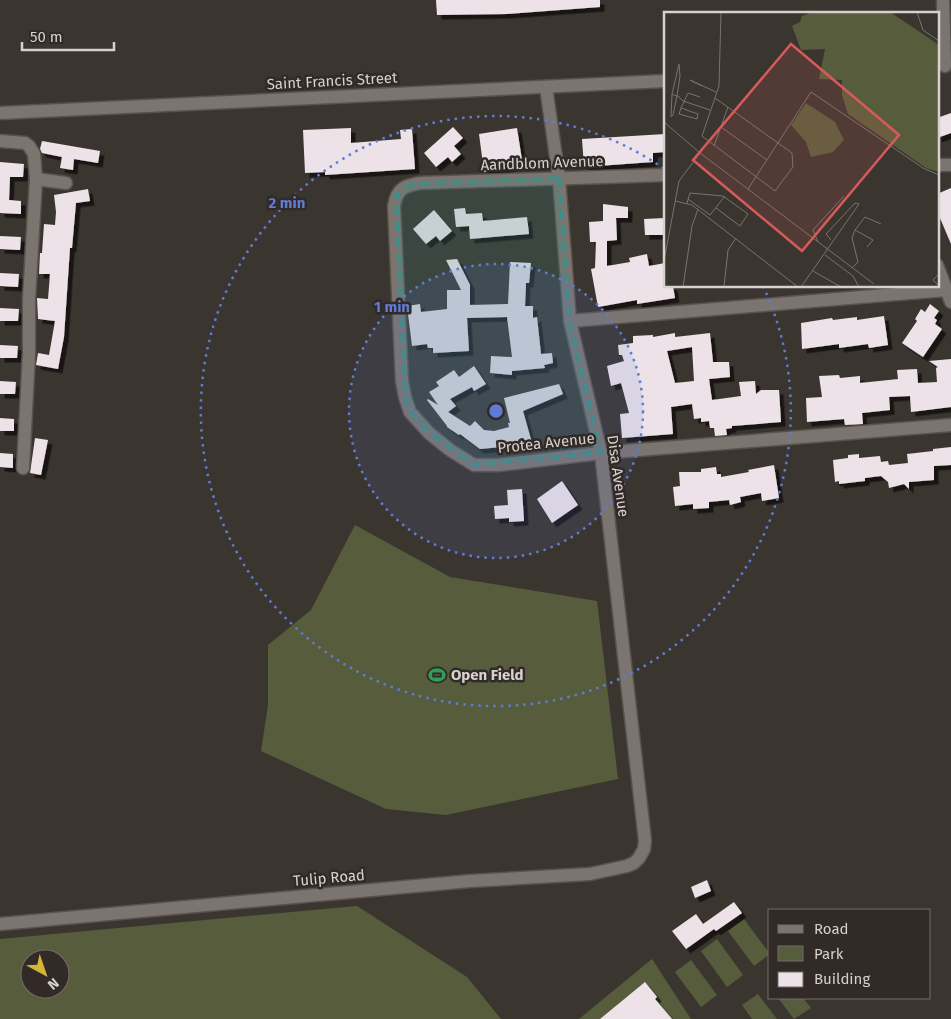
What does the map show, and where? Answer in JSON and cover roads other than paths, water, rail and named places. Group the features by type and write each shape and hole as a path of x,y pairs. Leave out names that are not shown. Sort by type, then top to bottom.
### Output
{"street":[{"path":"943,0 945,66"},
{"name":"Saint Francis Street","path":"0,114 664,81"},
{"name":"Disa Avenue","path":"546,87 559,178 570,321 601,453 644,841"},
{"path":"0,141 25,143 29,146 34,154 36,179 29,299 29,353 23,468"},
{"path":"938,165 951,165"},
{"name":"Aandblom Avenue","path":"420,183 664,175"},
{"path":"36,179 66,183"},
{"name":"Protea Avenue","path":"420,183 409,185 400,191 396,195 394,206 404,397 410,412 436,439 474,465 498,465 601,453 951,425"},
{"path":"570,321 949,296 938,268"},
{"name":"Tulip Road","path":"0,924 470,881 590,874 634,863 640,858 644,849 644,841"}],"place":[{"name":"Open Field","path":"437,675"}]}
